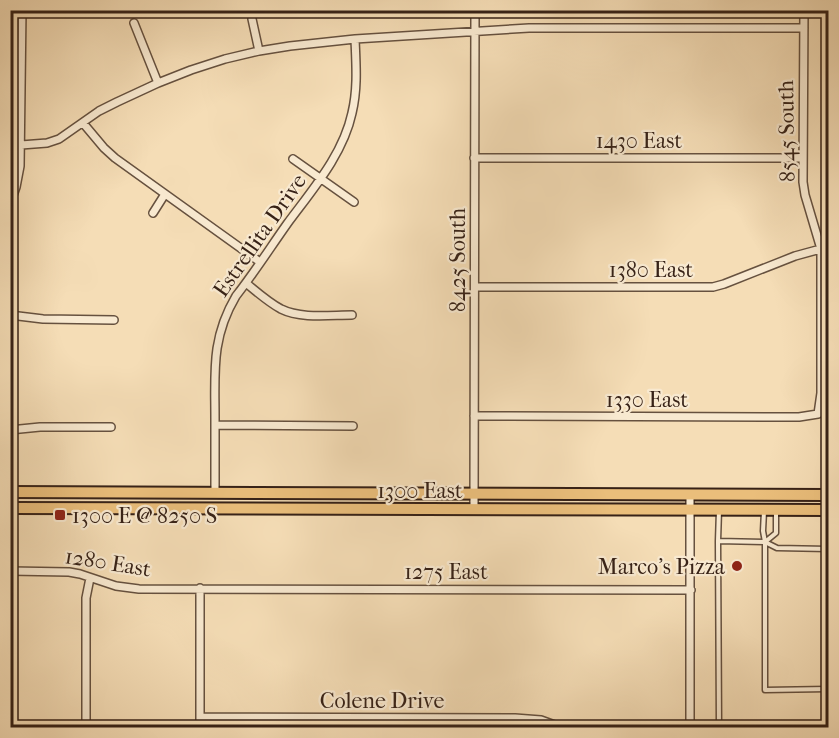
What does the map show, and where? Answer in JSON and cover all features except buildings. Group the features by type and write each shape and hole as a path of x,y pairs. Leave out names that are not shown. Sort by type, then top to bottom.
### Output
{"main road":[{"name":"1300 East","path":"10,492 828,495"},
{"path":"764,510 767,495"},
{"name":"1300 East","path":"10,508 828,510"}],"street":[{"path":"10,204 20,166 22,10"},
{"name":"8425 South","path":"474,509 475,10"},
{"name":"8545 South","path":"804,10 803,182 805,195 825,248 821,393 818,414"},
{"path":"252,19 259,51"},
{"path":"134,23 158,83"},
{"path":"21,145 59,139 117,102 158,83 225,59 259,51 355,39 529,28 804,28"},
{"name":"Estrellita Drive","path":"215,493 215,367 217,344 223,321 229,308 260,262 338,151 352,113 355,93 355,39"},
{"path":"83,123 115,158 260,262"},
{"name":"1430 East","path":"474,158 803,158"},
{"path":"293,159 354,202"},
{"path":"153,213 165,194"},
{"name":"1380 East","path":"475,287 712,287 795,256 825,248"},
{"path":"246,283 283,310 296,314 352,315"},
{"path":"10,315 68,321 114,320"},
{"name":"1330 East","path":"474,416 799,417 818,414"},
{"path":"215,425 353,426"},
{"path":"10,430 40,427 111,427"},
{"path":"690,496 690,728"},
{"name":"1280 East","path":"10,572 69,572 128,588 200,588"},
{"path":"86,728 86,598 90,578"},
{"path":"200,588 200,728"},
{"name":"1275 East","path":"200,588 691,590"},
{"name":"Colene Drive","path":"200,717 515,718 541,720 563,728"}],"lane":[{"path":"719,510 719,728"},
{"path":"764,510 765,690 828,689"},
{"path":"765,542 776,533 776,510"},
{"path":"718,541 765,542 777,548 828,549"}],"place":[{"name":"1300 E @ 8250 S","path":"60,515"},
{"name":"Marco's Pizza","path":"737,566"}]}
